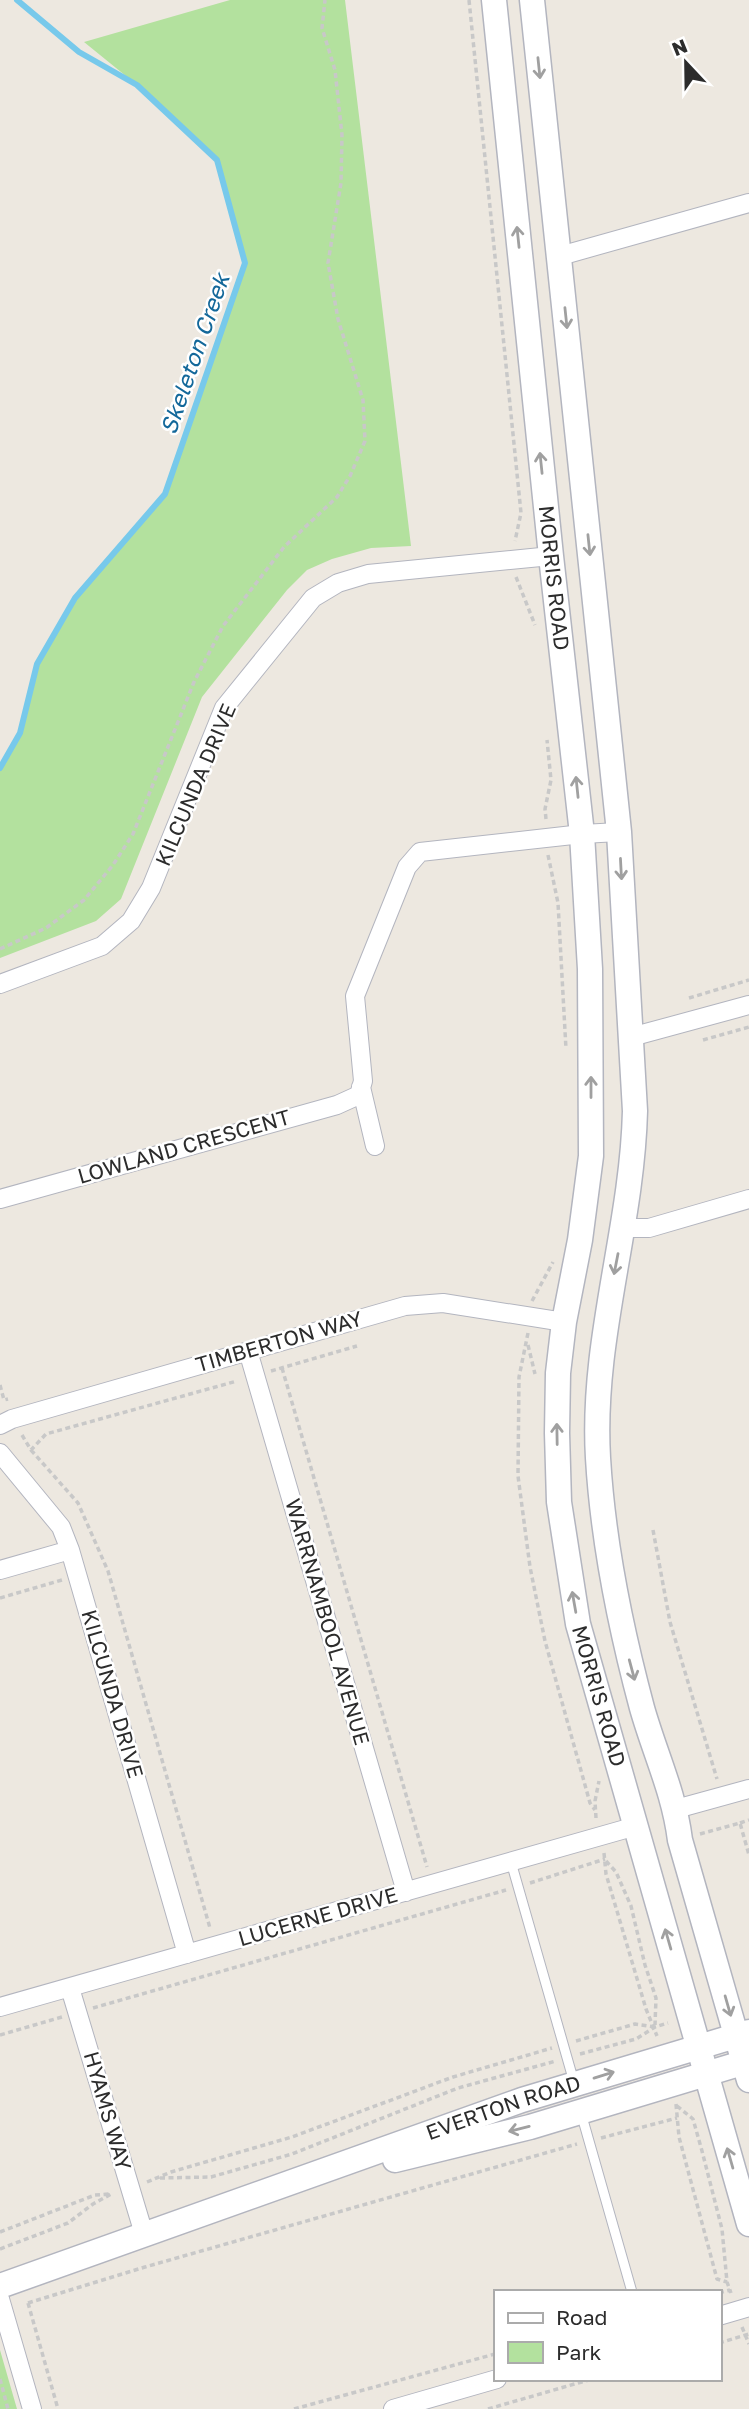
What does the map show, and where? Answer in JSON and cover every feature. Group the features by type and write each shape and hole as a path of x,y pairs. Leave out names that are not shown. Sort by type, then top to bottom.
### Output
{"street":[{"name":"MORRIS ROAD","path":"494,0 582,834 590,969 591,1156 558,1373 556,1433 559,1502 578,1624 749,2224"},
{"name":"MORRIS ROAD","path":"532,0 619,832 635,1111 634,1149 623,1228 606,1314 598,1390 597,1456 602,1507 621,1626 643,1712 676,1810 680,1840 743,2034 747,2068"},
{"path":"559,256 749,203"},
{"name":"KILCUNDA DRIVE","path":"0,984 102,946 131,921 152,888 224,708 313,598 338,583 368,574 551,556"},
{"path":"375,1146 361,1087 363,1081 355,996 407,867 420,852 619,832"},
{"path":"631,1037 749,1005"},
{"name":"LOWLAND CRESCENT","path":"0,1199 337,1105 359,1095 361,1087"},
{"path":"591,1156 634,1149"},
{"path":"623,1228 649,1228 749,1199"},
{"name":"TIMBERTON WAY","path":"6,1422 405,1306 443,1303 564,1322"},
{"name":"WARRNAMBOOL AVENUE","path":"248,1351 406,1892"},
{"name":"KILCUNDA DRIVE","path":"0,1453 61,1527 70,1550 187,1954"},
{"path":"0,1570 70,1550"},
{"path":"676,1810 749,1789"},
{"name":"LUCERNE DRIVE","path":"0,2007 636,1826"},
{"name":"HYAMS WAY","path":"70,1987 144,2234"},
{"name":"EVERTON ROAD","path":"0,2286 522,2100 743,2034"},
{"name":"EVERTON ROAD","path":"262,2194 530,2127 706,2073 747,2068"},
{"path":"0,2300 32,2409"},
{"path":"721,2315 749,2307"},
{"path":"393,2409 494,2380"}],"lane":[{"path":"511,1862 574,2084"},
{"path":"580,2111 631,2290"}],"path":[{"path":"0,949 46,928 84,900 113,865 133,834 194,682 223,626 284,547 337,497 350,476 365,440 363,400 338,319 328,263 341,183 342,135 335,70 321,28 325,0"},
{"path":"469,0 521,513 513,550"},
{"path":"516,578 535,624 537,637"},
{"path":"545,809 551,780 546,728"},
{"path":"549,866 558,903 566,1049"},
{"path":"689,998 749,980"},
{"path":"703,1040 749,1027"},
{"path":"534,1296 554,1259"},
{"path":"527,1342 519,1377 518,1476 530,1567 545,1641 590,1803 595,1810"},
{"path":"32,1450 46,1434 357,1346"},
{"path":"282,1368 428,1869"},
{"path":"0,1402 5,1400 6,1422 78,1503 108,1571 211,1931"},
{"path":"653,1530 670,1622 718,1784"},
{"path":"0,1598 78,1576"},
{"path":"680,1840 749,1820"},
{"path":"740,1823 749,1856"},
{"path":"0,2035 605,1859"},
{"path":"605,1859 616,1872 631,1906 656,1998 655,2027"},
{"path":"605,1859 606,1874 646,2008 655,2027"},
{"path":"635,2024 655,2027 636,2039 458,2088 292,2154 211,2178 155,2179 292,2137 453,2077 635,2024"},
{"path":"676,2106 693,2119 722,2229 727,2282 717,2279 679,2137 677,2118 676,2106"},
{"path":"58,2409 27,2303 245,2238 677,2118"},
{"path":"0,2232 95,2195 111,2194 68,2223 0,2249"},
{"path":"721,2292 730,2290"},
{"path":"721,2342 747,2335 749,2344"},
{"path":"294,2409 494,2354"},
{"path":"0,2379 8,2409"},
{"path":"488,2409 585,2381"}],"green space":[{"path":"230,0 345,0 411,546 371,548 332,559 307,570 287,590 202,697 121,899 96,921 0,958 0,768 20,733 37,664 75,598 165,494 245,263 217,160 137,85 84,42"},
{"path":"0,2350 17,2409 0,2409"}],"waterway":[{"name":"Skeleton Creek","path":"0,768 20,733 37,664 75,598 165,494 245,263 217,160 137,85 79,52 17,0"}]}
